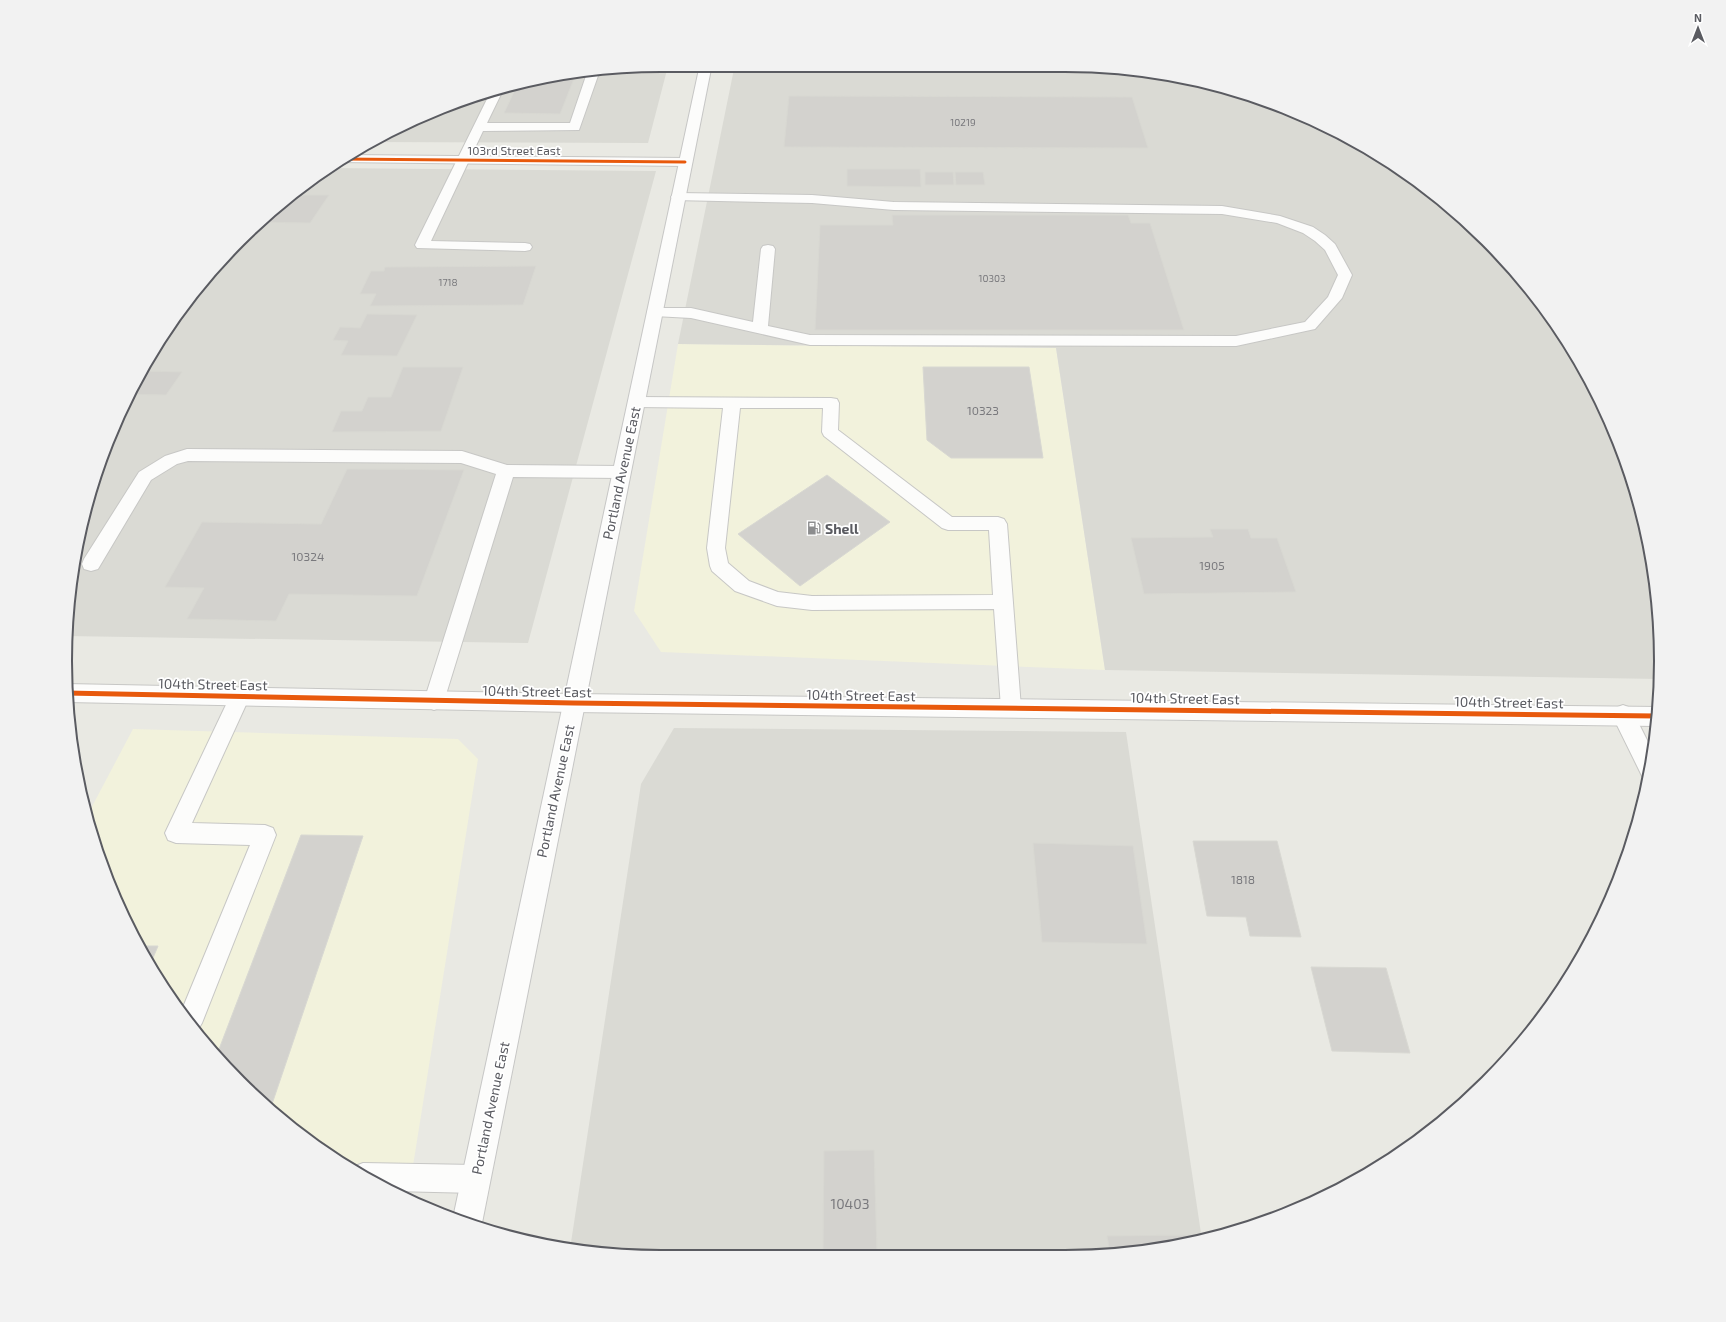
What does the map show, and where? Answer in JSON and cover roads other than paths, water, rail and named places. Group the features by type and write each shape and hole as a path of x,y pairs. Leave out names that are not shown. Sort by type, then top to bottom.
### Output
{"street":[{"name":"Portland Avenue East","path":"468,1218 573,703 704,72"},
{"name":"103rd Street East","path":"353,159 685,162"},
{"name":"104th Street East","path":"73,693 434,701 1651,716"},
{"path":"1623,716 1646,760"}],"lane":[{"path":"479,127 575,127 592,76"},
{"path":"494,97 422,245 525,247"},
{"path":"654,312 691,312 810,340 1236,341 1310,326 1335,298 1345,275 1331,248 1310,230 1263,216 1222,210 894,206 812,199 678,197"},
{"path":"760,329 768,249"},
{"path":"636,402 831,403 830,432 948,523 998,524 1011,708"},
{"path":"732,403 716,548 719,566 742,586 777,599 812,603 1003,602"},
{"path":"91,564 145,476 171,460 187,455 462,457 506,471 621,472"},
{"path":"434,701 506,471"},
{"path":"191,1016 265,835 176,833 240,696"},
{"path":"378,1177 475,1179"}],"place":[{"name":"Shell","path":"814,528"}]}
